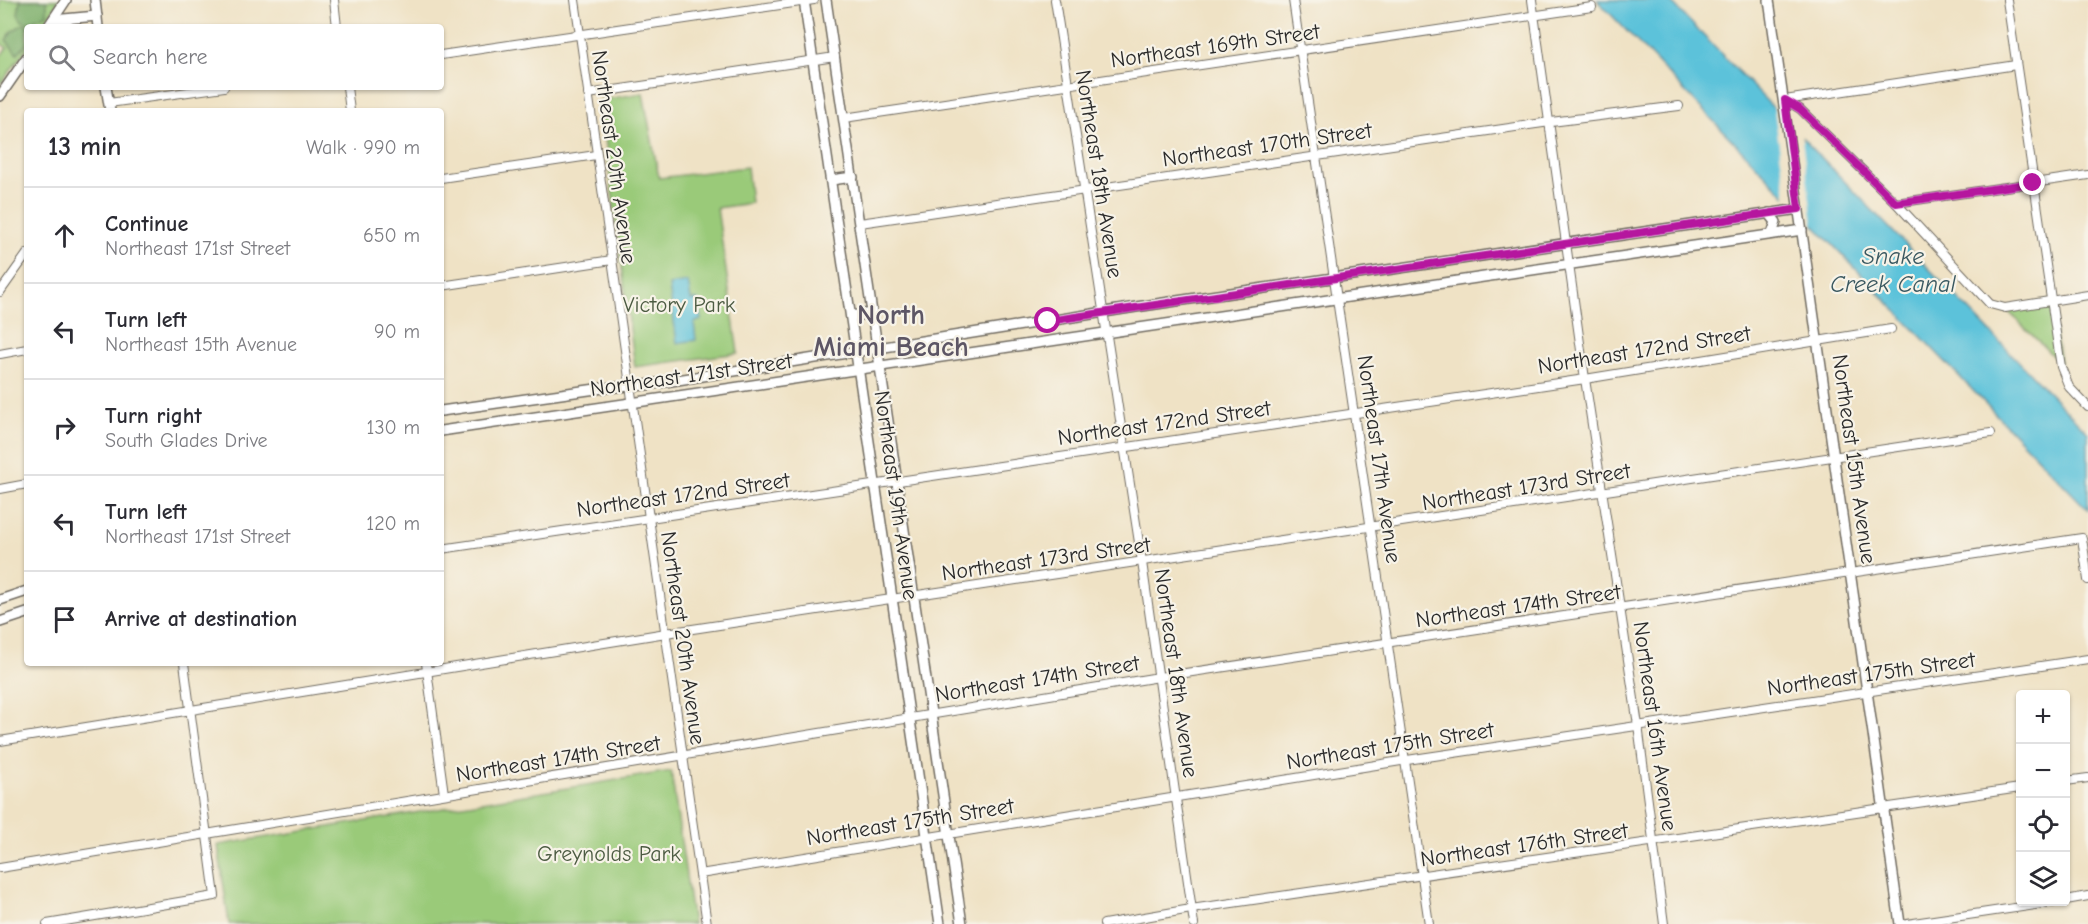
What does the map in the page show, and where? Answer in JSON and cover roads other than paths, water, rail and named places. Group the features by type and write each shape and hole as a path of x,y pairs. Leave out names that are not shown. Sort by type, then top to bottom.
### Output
{"street":[{"path":"95,0 98,24"},
{"path":"334,0 338,24"},
{"name":"Northeast 20th Avenue","path":"575,0 707,924"},
{"path":"444,55 807,0"},
{"name":"Northeast 19th Avenue","path":"807,0 813,60 940,924"},
{"name":"Northeast 19th Avenue","path":"826,0 916,596 962,924"},
{"name":"Northeast 18th Avenue","path":"1055,0 1142,562 1194,924"},
{"name":"Northeast 17th Avenue","path":"1293,0 1407,760 1429,924"},
{"name":"Northeast 16th Avenue","path":"1532,0 1585,379 1655,843 1664,924"},
{"name":"Northeast 15th Avenue","path":"1769,0 1786,105 1797,212 1802,230 1852,572 1900,924"},
{"path":"2007,0 2061,367 2069,387 2088,407"},
{"path":"51,23 64,2"},
{"name":"Northeast 169th Street","path":"844,118 1592,7"},
{"path":"51,23 97,16"},
{"path":"588,94 835,57"},
{"path":"0,96 24,61"},
{"path":"1786,105 2016,65"},
{"path":"106,90 109,107 207,90"},
{"path":"346,90 350,108"},
{"path":"1786,105 1800,109 1896,203 1990,304 2005,308 2088,296"},
{"name":"Northeast 170th Street","path":"860,223 1550,122 1679,106"},
{"path":"444,178 596,155"},
{"path":"1896,203 2088,175"},
{"path":"831,180 853,177"},
{"name":"Northeast 171st Street","path":"444,411 856,353 1335,277 1768,213 1797,212"},
{"path":"1768,213 1776,222 1772,234"},
{"name":"Northeast 171st Street","path":"444,431 1802,230"},
{"path":"0,292 24,258"},
{"path":"444,286 612,260"},
{"path":"851,316 872,313"},
{"path":"1046,322 1049,341"},
{"name":"Northeast 172nd Street","path":"444,549 1585,379 1891,328"},
{"path":"954,337 957,354"},
{"path":"0,354 24,350"},
{"name":"Northeast 173rd Street","path":"444,664 1371,528 1991,433"},
{"path":"0,489 24,485"},
{"name":"Northeast 174th Street","path":"0,868 931,713 2082,538 2088,580"},
{"path":"0,600 24,592"},
{"path":"0,622 24,614"},
{"name":"Northeast 175th Street","path":"700,874 949,832 1407,760 2088,659"},
{"path":"47,924 215,896 184,666"},
{"path":"426,667 444,794"},
{"name":"Northeast 173rd Street","path":"0,741 191,711 426,667"},
{"path":"2070,780 2088,778"},
{"name":"Northeast 176th Street","path":"1104,924 1191,909 2016,789"},
{"path":"2070,899 2088,896"},
{"path":"1907,924 2028,906"}],"water":[{"name":"Snake Creek Canal","path":"1597,0 1669,0 2088,433 2088,510"},
{"path":"688,282 691,300 698,300 701,320 694,323 696,340 677,343 669,285"}],"district":[{"name":"North Miami Beach","path":"891,330"}],"park label":[{"name":"Victory Park","path":"679,304"},
{"name":"Greynolds Park","path":"609,853"}]}
